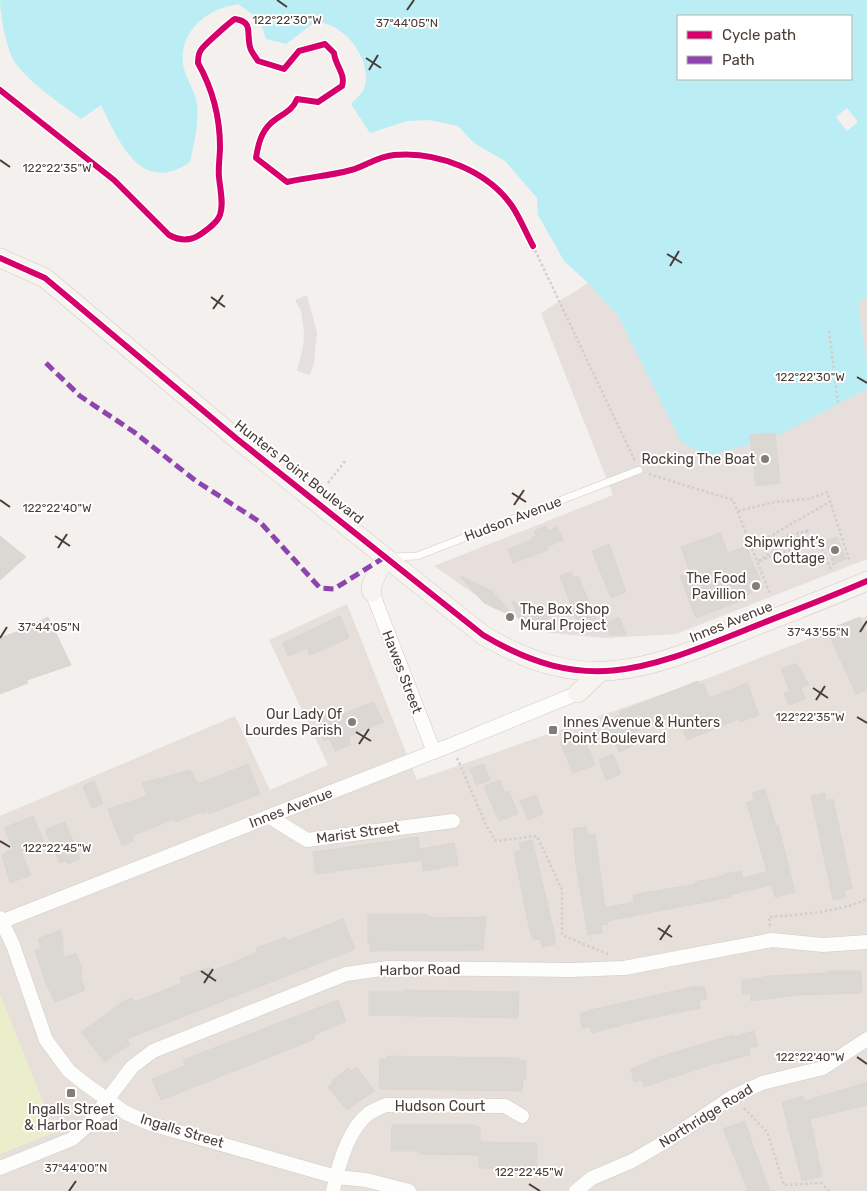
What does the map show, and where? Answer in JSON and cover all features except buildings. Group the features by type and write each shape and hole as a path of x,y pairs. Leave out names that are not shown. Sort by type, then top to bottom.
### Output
{"main road":[{"name":"Hunters Point Boulevard","path":"0,258 45,278 237,440 483,635 512,653 554,666 600,672"},
{"path":"372,592 370,586 385,557"},
{"name":"Innes Avenue","path":"600,672 633,669 676,658 867,581"},
{"path":"578,693 600,672"}],"street":[{"name":"Hawes Street","path":"372,592 434,752"},
{"name":"Innes Avenue","path":"2,919 270,817 578,693"},
{"name":"Marist Street","path":"270,817 307,840 453,820"},
{"name":"Ingalls Street","path":"2,919 46,1040 69,1071 126,1113 151,1124 336,1176 366,1180 409,1191"},
{"name":"Harbor Road","path":"0,1168 72,1139 88,1125 132,1067 153,1052 346,974 388,968 571,970 624,968 772,940 823,945 867,942"},
{"name":"Northridge Road","path":"576,1191 592,1178 632,1161 668,1140 732,1097 762,1083 823,1068 867,1039"},
{"name":"Hudson Court","path":"336,1176 358,1126 369,1113 386,1105 505,1106 522,1116"},
{"path":"333,1191 336,1176"}],"lane":[{"name":"Hudson Avenue","path":"385,557 417,556 639,470"}],"path":[{"path":"512,206 533,246 639,470 733,500 770,594"},
{"path":"829,331 838,403"},
{"path":"328,483 346,460"},
{"path":"738,511 775,502 808,499 828,492 850,562"},
{"path":"752,546 831,501"},
{"path":"752,546 809,530 758,561"},
{"path":"758,561 819,542 833,569 832,558"},
{"path":"451,745 487,827 496,841 537,836 562,890 562,935 608,952 609,968"},
{"path":"772,940 768,917 828,911 845,908 867,900"},
{"path":"732,1097 768,1132 784,1185 821,1183 829,1191"}],"shaded area":[{"path":"588,283 618,316 638,355 837,404 867,389 867,559 676,634 605,638 551,633 490,605 434,566 613,495 541,313"},
{"path":"307,295 317,333 314,362 310,375 297,371 303,347 304,333 301,311 295,300"},
{"path":"867,297 867,363 857,303"},
{"path":"347,604 417,780 711,677 867,616 867,1191 0,1191 0,816 235,716 270,790 328,765 269,640"}],"green space":[{"path":"0,994 55,1132 0,1154"}],"water":[{"path":"0,0 867,0 867,297 858,303 867,363 867,389 773,438 708,456 681,442 618,316 588,283 564,261 538,215 537,198 505,161 474,143 458,126 429,120 407,121 370,133 351,104 364,89 366,78 365,66 361,55 354,45 336,28 315,22 286,44 266,39 260,20 238,4 219,9 205,17 188,36 183,52 184,69 197,105 197,126 190,162 173,171 158,173 145,169 134,160 124,148 101,105 81,119 30,79 13,58 3,24"}],"pier":[{"path":"847,108 858,122 847,131 836,117"}],"marked path":[{"path":"46,363 80,396 134,432 196,481 260,522 320,588 334,589 385,557"}],"cycle path":[{"path":"0,90 114,180 169,235 181,239 189,239 201,234 215,223 219,218 222,206 219,173 219,125 211,93 198,63 201,50 235,19 241,20 247,25 251,49 258,61 284,69 299,51 325,44 334,53 343,77 342,86 318,102 297,99 289,110 271,123 265,130 256,158 287,182 343,172 394,155 427,156 443,160 475,173 501,193 512,206 533,246"},
{"path":"0,258 45,278 237,439 483,635 519,654 552,665 583,671 643,666 707,645 867,581"}],"place":[{"name":"Rocking The Boat","path":"765,459"},
{"name":"Shipwright’s Cottage","path":"835,550"},
{"name":"The Food Pavillion","path":"756,586"},
{"name":"The Box Shop Mural Project","path":"510,617"},
{"name":"Our Lady Of Lourdes Parish","path":"352,722"},
{"name":"Innes Avenue & Hunters Point Boulevard","path":"553,730"},
{"name":"Ingalls Street & Harbor Road","path":"71,1093"}]}
